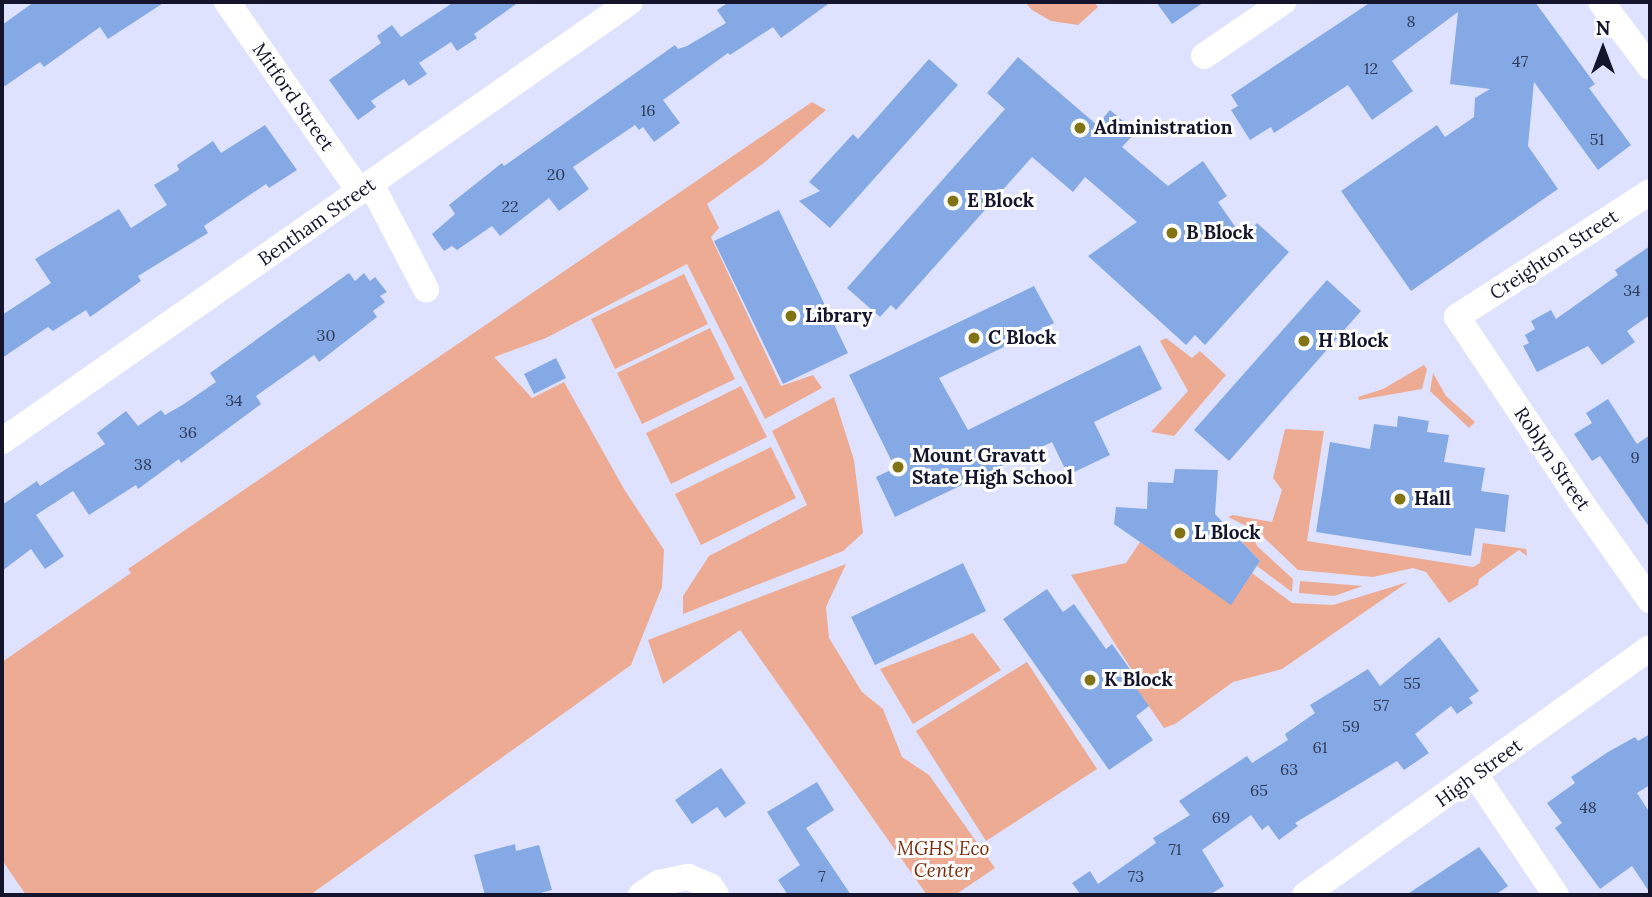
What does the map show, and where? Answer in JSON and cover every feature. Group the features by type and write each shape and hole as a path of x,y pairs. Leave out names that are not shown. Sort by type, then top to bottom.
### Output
{"street":[{"name":"Mitford Street","path":"227,2 401,236 426,289"},
{"name":"Bentham Street","path":"2,441 631,2"},
{"path":"1203,56 1283,2"},
{"path":"1601,2 1650,67"},
{"name":"Creighton Street","path":"1457,317 1650,192"},
{"name":"Roblyn Street","path":"1457,317 1650,600"},
{"name":"High Street","path":"1305,895 1476,776 1650,648"},
{"path":"1476,776 1556,895"},
{"path":"641,895 659,883 688,877 710,886 716,895"}],"green space":[{"path":"1025,2 1094,2 1098,7 1078,25 1051,21 1032,10"},
{"path":"812,102 826,110 765,162 707,204 719,228 711,237 781,386 813,375 822,388 765,419 687,264 546,338 494,357 532,398 564,382 624,489 664,550 662,587 631,665 310,895 26,895 2,860 2,662 131,573 128,569"},
{"path":"684,274 708,324 615,369 591,319"},
{"path":"710,328 735,379 642,424 617,373"},
{"path":"1166,338 1192,358 1200,351 1226,375 1174,436 1151,432 1188,391 1160,341"},
{"path":"1424,365 1427,369 1422,389 1359,400 1358,397 1383,389"},
{"path":"1433,373 1446,396 1475,422 1469,428 1430,391"},
{"path":"741,386 767,437 671,484 646,433"},
{"path":"834,397 854,460 863,533 843,551 683,614 683,596 709,556 807,505 772,431"},
{"path":"1285,429 1324,431 1307,541 1473,567 1480,563 1483,543 1526,549 1527,556 1519,550 1479,579 1478,585 1449,603 1426,572 1413,568 1373,577 1298,570 1257,531 1228,517 1233,515 1272,522 1282,490 1273,478"},
{"path":"771,447 796,498 701,545 675,494"},
{"path":"1229,528 1254,539 1257,546 1293,579 1292,592 1257,566 1260,561"},
{"path":"1140,542 1231,604 1252,573 1292,603 1333,605 1408,582 1282,669 1233,682 1175,724 1164,728 1132,682 1137,678 1071,575 1126,563"},
{"name":"MGHS Eco Center","path":"846,564 826,607 829,638 862,692 883,709 902,757 929,775 995,868 955,895 927,895 740,630 663,684 648,640"},
{"path":"1300,581 1363,586 1334,596 1299,593"},
{"path":"973,633 1001,670 913,724 880,669"},
{"path":"1027,662 1097,769 986,841 916,731"}],"building":[{"path":"34,2 165,2 108,39 100,27 44,67 40,62 2,88 2,25"},
{"path":"454,2 519,2 474,34 477,38 457,51 451,42 419,63 427,74 409,86 404,79 371,101 376,107 358,120 329,80 381,43 377,36 392,25 401,37"},
{"path":"729,2 831,2 781,38 773,27 730,55 728,53 663,100 680,123 654,142 643,127 639,130 635,125 573,167 589,189 559,211 549,198 500,236 492,226 457,250 452,246 444,251 432,234 455,214 449,205 502,163 504,166 675,45 678,49 687,46 726,23 717,10"},
{"path":"1156,2 1204,2 1172,24"},
{"path":"1371,2 1535,2 1595,84 1589,88 1631,145 1598,170 1534,82 1528,146 1558,189 1411,291 1341,191 1437,125 1445,137 1474,117 1475,98 1490,89 1450,84 1458,12 1392,61 1413,91 1372,120 1348,85 1274,133 1271,127 1250,140 1231,110 1238,106 1231,95"},
{"path":"1018,57 1097,125 1110,110 1136,132 1122,147 1168,186 1203,161 1227,196 1218,202 1243,238 1257,223 1289,252 1205,345 1195,335 1186,345 1088,256 1137,222 1085,177 1073,192 1032,157 896,310 891,305 880,317 847,288 1005,109 987,93"},
{"path":"929,59 958,85 830,228 799,201 820,191 809,182 853,134 858,139"},
{"path":"265,125 297,170 269,188 266,184 204,226 208,233 138,276 141,281 90,317 86,310 53,331 48,327 2,358 2,315 51,283 35,259 119,209 131,228 167,205 154,185 179,170 177,165 213,141 221,153"},
{"name":"Library","path":"779,210 848,353 783,384 714,241"},
{"path":"1650,246 1650,315 1627,331 1635,342 1602,365 1588,346 1537,372 1523,346 1529,343 1525,335 1535,329 1531,321 1551,310 1556,319 1618,275 1615,270"},
{"path":"349,273 355,281 364,273 370,281 375,277 387,292 380,296 385,302 373,311 377,317 319,362 314,355 256,396 261,404 181,463 179,459 138,489 136,485 89,515 73,491 36,515 64,556 45,569 31,549 2,571 2,505 37,481 40,486 105,444 97,433 126,411 138,426 161,410 165,415 184,404 216,382 210,373"},
{"name":"H Block","path":"1327,280 1361,311 1229,461 1194,430"},
{"path":"1034,286 1054,323 939,378 968,430 1140,345 1162,389 1094,422 1110,455 1068,475 1052,442 895,517 876,477 895,468 849,375"},
{"path":"556,358 566,378 534,394 524,374"},
{"path":"1608,399 1637,444 1650,435 1650,528 1600,456 1592,461 1574,434 1592,423 1586,413"},
{"name":"Hall","path":"1398,416 1429,421 1427,432 1449,435 1444,462 1485,468 1481,491 1509,495 1505,532 1475,528 1471,556 1316,532 1330,442 1370,449 1374,424 1397,427"},
{"name":"L Block","path":"1175,469 1218,470 1215,514 1260,561 1231,605 1114,524 1116,507 1147,509 1148,482 1173,483"},
{"path":"963,563 986,611 875,665 851,617"},
{"name":"K Block","path":"1047,589 1063,612 1074,604 1106,649 1112,644 1137,679 1132,682 1149,706 1136,716 1153,740 1109,770 1003,619"},
{"path":"1439,637 1479,691 1469,698 1473,703 1457,714 1451,706 1415,734 1429,753 1404,770 1397,761 1295,823 1298,826 1279,840 1268,825 1262,830 1251,815 1202,850 1224,886 1209,895 1081,895 1072,883 1090,871 1098,884 1156,843 1153,838 1190,815 1179,801 1247,756 1252,763 1288,740 1285,734 1315,713 1310,705 1368,669 1380,686"},
{"path":"1650,734 1650,785 1637,793 1650,813 1650,893 1632,866 1600,889 1555,828 1562,823 1547,803 1575,783 1571,777 1608,752 1635,737 1638,741"},
{"path":"721,768 746,803 725,818 717,807 692,824 675,800"},
{"path":"817,782 834,810 806,828 851,895 788,895 778,880 800,865 767,812"},
{"path":"515,844 516,851 539,845 552,890 533,895 485,895 474,855"},
{"path":"1479,847 1508,886 1495,895 1406,895"}],"place":[{"name":"Administration","path":"1080,128"},
{"name":"E Block","path":"953,201"},
{"name":"B Block","path":"1172,233"},
{"name":"Library","path":"791,316"},
{"name":"C Block","path":"974,338"},
{"name":"H Block","path":"1304,341"},
{"name":"Mount Gravatt State High School","path":"898,467"},
{"name":"Hall","path":"1400,499"},
{"name":"L Block","path":"1180,533"},
{"name":"K Block","path":"1090,680"}]}
